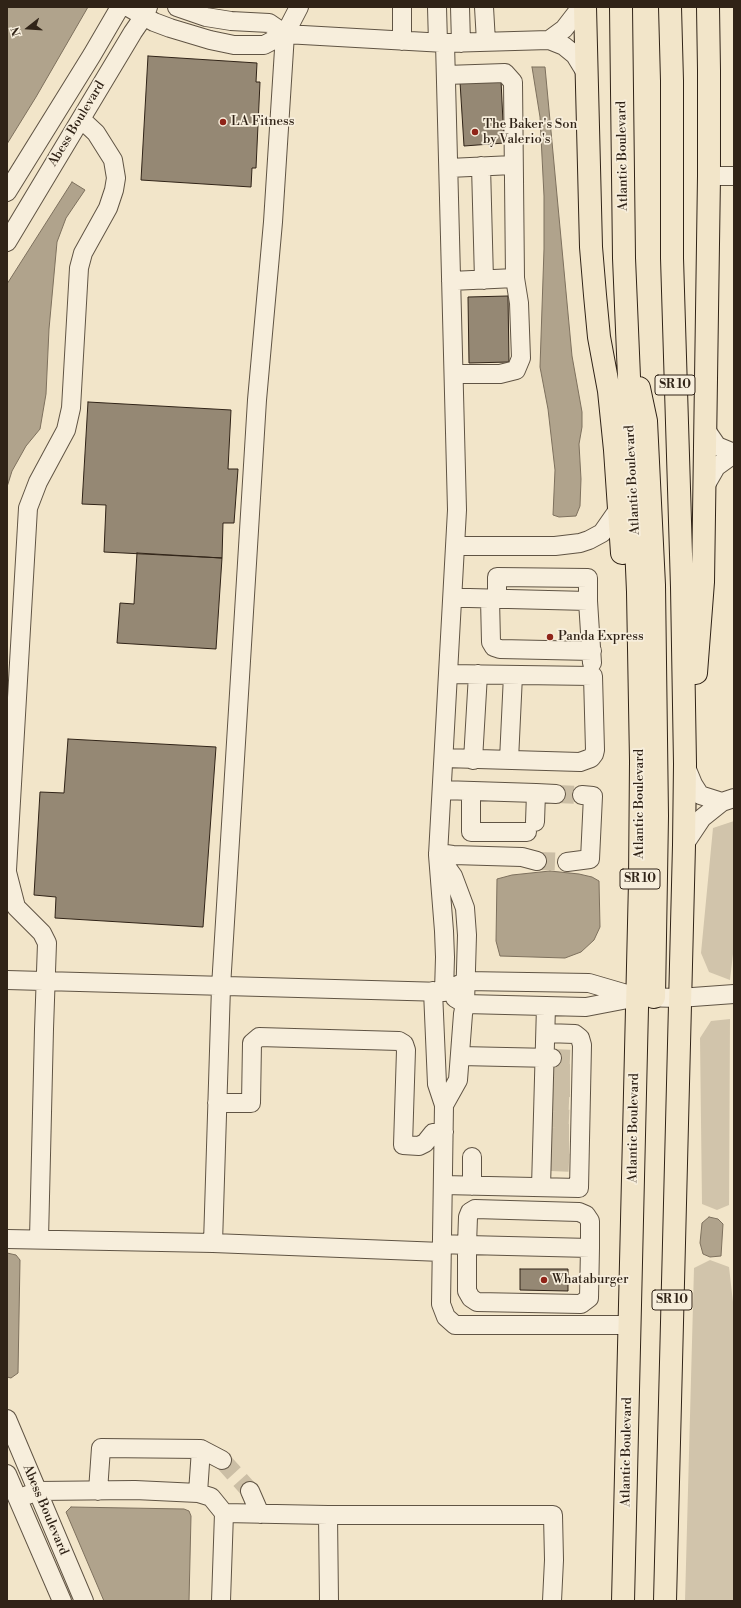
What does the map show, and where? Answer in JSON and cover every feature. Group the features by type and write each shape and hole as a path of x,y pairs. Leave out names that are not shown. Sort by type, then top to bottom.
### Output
{"highway":[{"path":"585,7 591,247 594,295 599,337 609,391 615,450 618,510 641,761"},
{"name":"Atlantic Boulevard","path":"621,7 624,258 638,592 646,997 630,1325 623,1601"},
{"name":"SR 10","path":"665,1601 685,764 682,586 672,274 670,7"},
{"path":"685,764 696,671 702,597 709,176 710,70 708,7"},
{"path":"626,330 646,421 654,584 657,808 646,997"}],"street":[{"name":"Abess Boulevard","path":"7,192 120,7"},
{"path":"128,7 146,11 154,22 210,40 234,45 264,45 285,34 448,43 549,40 564,46 575,55 586,74"},
{"path":"178,7 213,18 231,21 269,23 285,34"},
{"path":"213,1243 221,987 257,400 273,222 285,34 299,7"},
{"path":"402,7 402,41"},
{"path":"437,7 448,43"},
{"path":"460,7 448,43 446,75 457,510 438,854 445,957 438,992 437,1084 444,1105 441,1304 446,1317 455,1325 630,1325"},
{"path":"484,7 486,42"},
{"path":"549,40 564,29 581,7"},
{"name":"Abess Boulevard","path":"7,242 146,11"},
{"path":"446,75 505,73 513,82 513,164 516,278 519,303 521,358 516,370 500,374 454,374"},
{"path":"38,1239 47,943 42,932 16,907 7,871 28,508 38,482 66,430 71,408 79,268 83,253 108,208 116,178 113,160 96,133 81,119"},
{"path":"448,168 513,164"},
{"path":"481,166 484,280"},
{"path":"709,176 734,176"},
{"path":"451,281 516,278"},
{"path":"704,427 717,446 734,454 716,467 704,489"},
{"path":"456,546 555,546 580,543 602,533 618,510"},
{"path":"444,758 573,762 586,760 594,754 593,676 588,601 453,598"},
{"path":"493,599 491,642 494,647 500,649 592,651"},
{"path":"448,674 593,676"},
{"path":"474,760 478,674"},
{"path":"509,760 520,675"},
{"path":"520,675 546,682 582,685 585,690 586,751 573,762"},
{"path":"685,764 693,784 700,794 728,800"},
{"path":"442,790 556,794"},
{"path":"472,791 471,832 531,827 536,793"},
{"path":"571,859 590,859 593,796 582,795"},
{"path":"684,845 702,818 728,800"},
{"path":"438,854 532,857"},
{"path":"438,854 453,876 465,908 467,935 465,1004 458,1080 444,1105"},
{"path":"7,980 438,992 465,1004 586,1007 646,997 680,998 734,994"},
{"path":"438,992 466,981 589,983 646,997"},
{"path":"541,1187 547,1110 546,1006"},
{"path":"546,1033 575,1034 580,1038 582,1045 577,1111 579,1212"},
{"path":"217,1103 251,1103 252,1043 259,1037 399,1041 404,1044 406,1050 403,1145 419,1146 425,1143 433,1133 444,1132"},
{"path":"460,1056 547,1110"},
{"path":"472,1157 472,1186"},
{"path":"443,1185 579,1188"},
{"path":"475,1209 579,1212 586,1215 590,1221 589,1298 582,1304 477,1302 471,1298 467,1291 467,1245 468,1217 470,1212 475,1209"},
{"path":"7,1240 38,1239 442,1248 467,1245 590,1248"},
{"path":"467,1245 475,1255 474,1283 476,1290 482,1295 589,1298"},
{"name":"Abess Boulevard","path":"7,1419 84,1601"},
{"path":"98,1491 101,1448 201,1449 222,1460"},
{"path":"198,1493 201,1449"},
{"name":"Abess Boulevard","path":"7,1474 62,1601"},
{"path":"18,1499 37,1491 198,1493 211,1497 224,1513 221,1601"},
{"path":"250,1492 260,1514"},
{"path":"224,1513 328,1515 553,1515 554,1560 552,1601"},
{"path":"328,1515 329,1601"}],"shaded area":[{"path":"7,7 88,7 7,144"},
{"path":"532,67 545,67 572,356 582,412 582,427 579,444 581,479 580,506 576,516 559,517 553,515 555,470 548,409 540,367 544,249 544,196 540,117"},
{"path":"72,182 85,190 66,218 57,242 49,329 46,394 40,429 26,446 12,471 7,487 7,284"},
{"path":"734,821 734,945 730,980 709,972 701,953 713,828"},
{"path":"550,871 579,874 592,877 599,881 600,927 594,940 581,952 565,958 500,956 496,941 497,879 512,875"},
{"path":"730,1019 729,1205 717,1210 702,1204 700,1038 711,1021"},
{"path":"709,1217 718,1219 723,1224 721,1256 710,1257 703,1254 700,1243 702,1223"},
{"path":"7,1253 16,1255 20,1260 18,1373 11,1378 7,1377"},
{"path":"710,1260 729,1267 734,1311 734,1601 685,1601 694,1268"},
{"path":"71,1507 184,1509 189,1511 191,1516 189,1601 104,1601 66,1512"}],"building":[{"path":"148,56 257,63 256,82 260,82 256,168 252,168 251,187 141,180"},
{"path":"501,80 504,143 464,146 460,82"},
{"path":"508,296 509,362 469,363 468,297"},
{"path":"88,402 231,410 228,469 238,469 234,523 223,523 222,558 104,552 106,505 82,504"},
{"path":"137,553 222,558 216,649 117,643 120,603 134,604"},
{"path":"68,739 216,747 203,927 55,918 56,897 34,895 40,792 64,793"},
{"name":"Whataburger","path":"520,1269 568,1269 568,1291 520,1290"}],"tunnel":[{"path":"556,794 582,795"},
{"path":"537,861 567,862"},
{"path":"552,1058 575,1059"},
{"path":"552,1073 574,1073"},
{"path":"552,1088 574,1088"},
{"path":"551,1102 574,1103"},
{"path":"551,1118 573,1119"},
{"path":"551,1133 573,1133"},
{"path":"551,1148 572,1148"},
{"path":"551,1162 572,1163"},
{"path":"222,1460 250,1491"}],"place":[{"name":"LA Fitness","path":"223,122"},
{"name":"The Baker's Son by Valerio's","path":"475,132"},
{"name":"Panda Express","path":"550,637"},
{"name":"Whataburger","path":"544,1280"}]}
